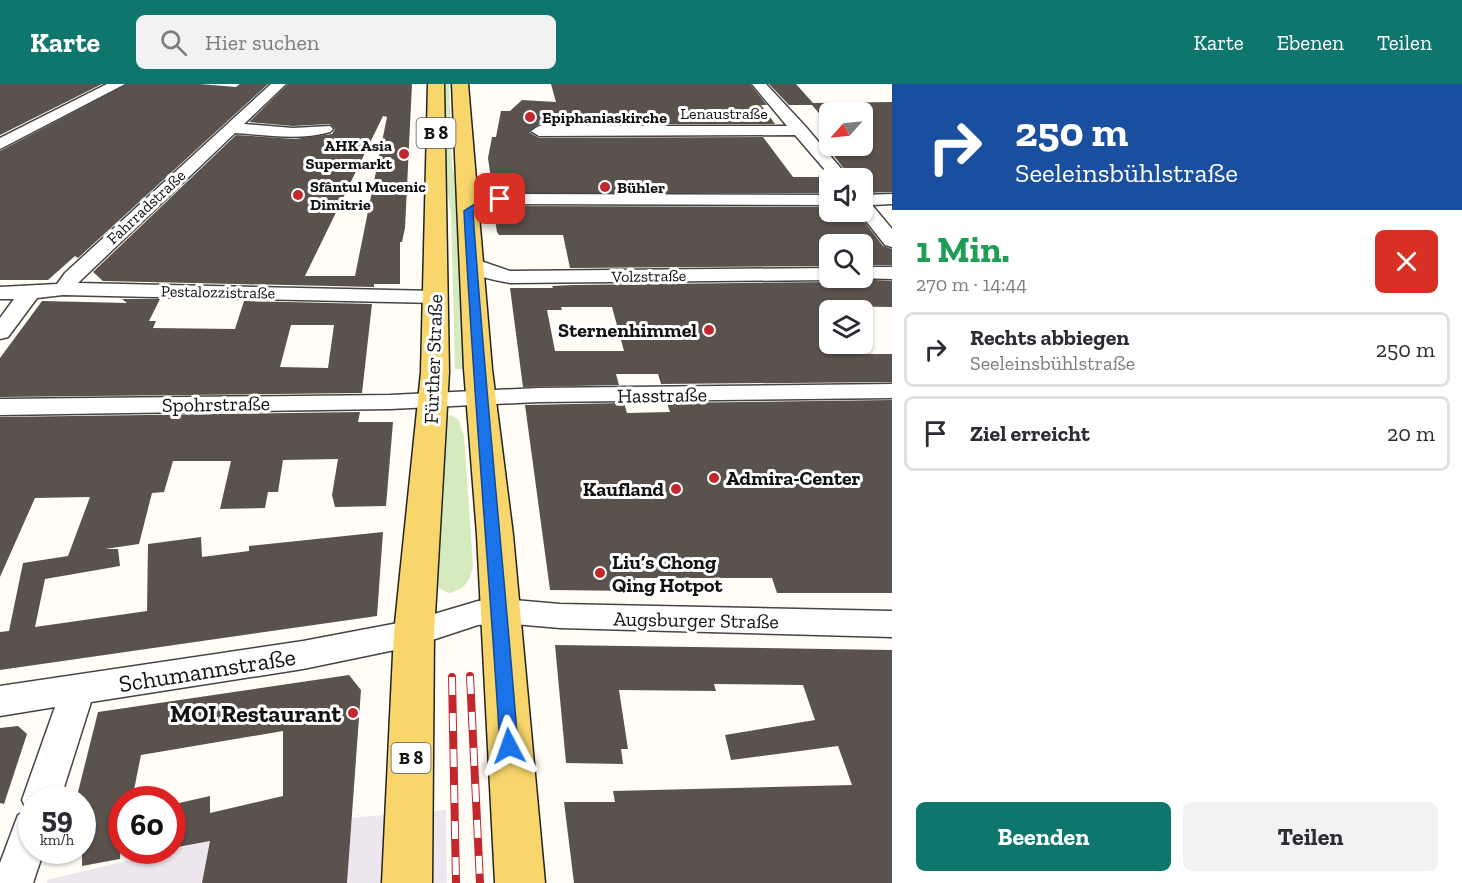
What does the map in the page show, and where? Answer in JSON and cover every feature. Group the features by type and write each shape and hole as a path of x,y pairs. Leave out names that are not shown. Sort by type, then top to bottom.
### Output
{"main road":[{"name":"Fürther Straße","path":"407,883 414,633 433,399 436,297 436,84"},
{"name":"Fürther Straße","path":"460,84 520,883"}],"street":[{"path":"0,144 118,84"},
{"name":"Fahrradstraße","path":"63,289 72,277 279,84"},
{"path":"759,84 833,168"},
{"path":"232,128 302,132 319,132 325,129"},
{"name":"Lenaustraße","path":"539,131 801,130"},
{"path":"469,211 481,204 500,199 819,200"},
{"path":"873,201 892,200"},
{"path":"873,216 892,241"},
{"name":"Volzstraße","path":"472,264 494,274 510,277 819,274"},
{"path":"873,273 892,273"},
{"name":"Pestalozzistraße","path":"0,293 30,293 63,289 436,297"},
{"path":"0,332 30,293"},
{"name":"Hasstraße","path":"433,399 539,395 892,391"},
{"name":"Spohrstraße","path":"0,407 382,402 433,399"},
{"path":"414,633 478,613 501,611"},
{"name":"Augsburger Straße","path":"501,611 560,616 892,624"},
{"name":"Schumannstraße","path":"0,701 303,655 414,633"},
{"path":"46,786 78,690"},
{"path":"13,883 20,864"}],"shaded area":[{"path":"446,810 447,883 47,883 47,880 114,864 186,864 186,847 284,823"}],"green space":[{"path":"442,84 449,84 452,165 462,209 469,369 455,369 451,212 443,166"},
{"path":"450,415 458,419 464,436 473,565 466,584 449,593 436,587 446,416"}],"building":[{"path":"0,84 102,84 0,135"},
{"path":"127,84 200,84 236,87 240,84 268,84 78,258 75,256 48,280 0,280 0,151"},
{"path":"288,84 412,84 405,228 402,242 400,242 400,284 374,284 374,287 103,281 93,272 236,135 295,139 332,134 335,129 330,124 293,126 249,122","holes":["383,116 387,117 355,276 305,276"]},
{"path":"551,84 750,84 767,105 761,105 775,124 539,124 529,132 539,138 763,137 793,177 819,177 819,193 493,193 488,158 492,137 496,137 501,111 510,111 522,100 556,102"},
{"path":"769,84 796,84 813,103 819,103 819,113 812,105 789,105"},
{"path":"873,102 892,102 892,192 873,193 873,168 843,168 834,156 873,156"},
{"path":"500,206 819,207 819,222 865,222 883,246 892,249 892,265 873,265 873,234 819,234 819,266 570,268 563,235 499,235 493,208"},
{"path":"873,280 892,281 892,307 873,307 873,300 819,300 819,354 892,354 892,382 661,384 658,374 616,374 619,385 523,387 510,288 553,288 552,286 819,282 819,288 873,288","holes":["561,307 612,307 624,351 555,351 547,310 562,310"]},
{"path":"122,299 160,299 149,321 156,321 153,328 235,329 244,301 372,304 362,393 0,397 0,358 42,301 127,303","holes":["291,325 334,325 328,368 280,367"]},
{"name":"Admira-Center","path":"892,400 892,593 777,593 772,578 635,578 637,591 550,590 525,405 624,403 627,413 670,412 667,403"},
{"path":"360,412 358,422 393,422 386,506 335,507 332,495 338,459 283,460 278,492 268,492 265,508 220,509 231,461 173,461 164,492 152,493 139,544 105,549 118,549 120,566 45,579 35,627 147,611 148,544 201,537 202,557 249,551 249,546 383,532 377,616 0,670 0,632 9,631 23,563 68,556 90,497 35,498 0,577 0,417"},
{"path":"555,645 892,650 892,883 574,883 564,802 615,802 613,791 852,785 838,746 731,760 725,735 815,720 803,685 714,684 716,691 619,690 628,749 621,749 623,764 566,763"},
{"path":"349,675 361,690 347,883 202,883 210,841 186,846 186,801 210,796 210,813 283,796 283,731 141,755 135,786 108,786 108,861 96,863 96,786 80,786 98,712"},
{"path":"18,726 27,734 4,804 0,803 0,728"}],"railway":[{"path":"470,676 480,883"},
{"path":"452,677 456,883"}],"place":[{"name":"Epiphaniaskirche","path":"530,117"},
{"name":"AHK Asia Supermarkt","path":"404,154"},
{"name":"Bühler","path":"605,187"},
{"name":"Sfântul Mucenic Dimitrie","path":"298,195"},
{"name":"Sternenhimmel","path":"709,330"},
{"name":"Admira-Center","path":"714,478"},
{"name":"Kaufland","path":"676,489"},
{"name":"Liu‘s Chong Qing Hotpot","path":"600,573"},
{"name":"MOI Restaurant","path":"353,713"}],"route":[{"path":"500,199 481,204 469,211 478,369 495,535 509,746"}]}
